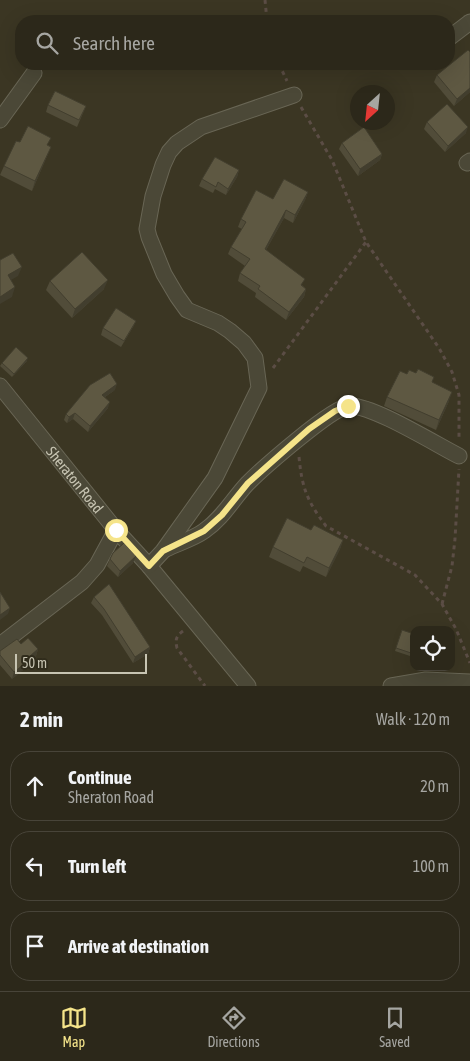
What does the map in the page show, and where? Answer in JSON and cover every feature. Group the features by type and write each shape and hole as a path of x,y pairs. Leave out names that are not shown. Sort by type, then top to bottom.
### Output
{"street":[{"path":"455,33 470,22"},
{"path":"0,120 34,73"},
{"path":"149,566 163,551 215,478 258,388 256,358 244,343 218,323 187,310 176,296 152,247 147,229 153,196 163,165 176,143 201,127 294,95"},
{"name":"Sheraton Road","path":"0,386 116,530 149,566 248,686"},
{"path":"163,551 204,531 222,515 248,483 297,440 335,411 348,406 364,408 394,421 459,456"},
{"path":"0,645 82,582 102,558 116,530"},
{"path":"391,686 426,680 470,682"}],"path":[{"path":"265,0 267,15"},
{"path":"282,70 294,95 332,160 366,242 439,348 452,372 459,395 456,538 452,566 442,604"},
{"path":"258,388 366,242"},
{"path":"297,440 302,483 317,513 326,526 415,576 442,604 470,660"},
{"path":"195,622 177,636 176,642 177,648 205,686"}],"building":[{"path":"468,50 470,52 470,88 457,99 437,75 443,70 455,70 455,60"},
{"path":"55,91 86,106 79,120 48,105"},
{"path":"447,104 468,127 448,146 427,122"},
{"path":"28,126 51,138 47,145 51,147 35,181 4,166 16,141 20,142"},
{"path":"360,130 366,130 382,154 360,169 342,143"},
{"path":"215,157 239,170 228,189 218,182 216,187 202,179"},
{"path":"284,179 308,192 295,215 286,210 265,249 305,279 301,285 306,289 289,312 258,289 260,286 240,273 250,259 231,247 246,222 241,219 256,190 273,199"},
{"path":"82,252 108,280 75,309 50,281"},
{"path":"13,253 22,267 8,275 15,287 0,297 0,260"},
{"path":"116,308 136,321 124,341 103,328"},
{"path":"16,347 28,358 14,374 2,363"},
{"path":"418,369 434,377 432,382 452,392 439,420 387,397 400,371 407,374 409,370 416,373"},
{"path":"110,373 117,384 102,395 110,402 90,426 75,413 69,417 66,414 90,385"},
{"path":"287,518 311,530 314,525 343,540 329,568 307,557 304,563 273,547"},
{"path":"124,543 136,556 120,571 110,559 113,553"},
{"path":"109,584 150,647 135,657 94,597"},
{"path":"0,592 10,608 0,615"},
{"path":"402,630 410,633 410,653 396,648"},
{"path":"28,638 38,649 30,656 32,658 14,672 0,655 0,651 17,639 21,644"}],"route":[{"path":"116,530 149,566 163,551 204,531 222,515 248,483 309,429 335,411 348,406"}]}
